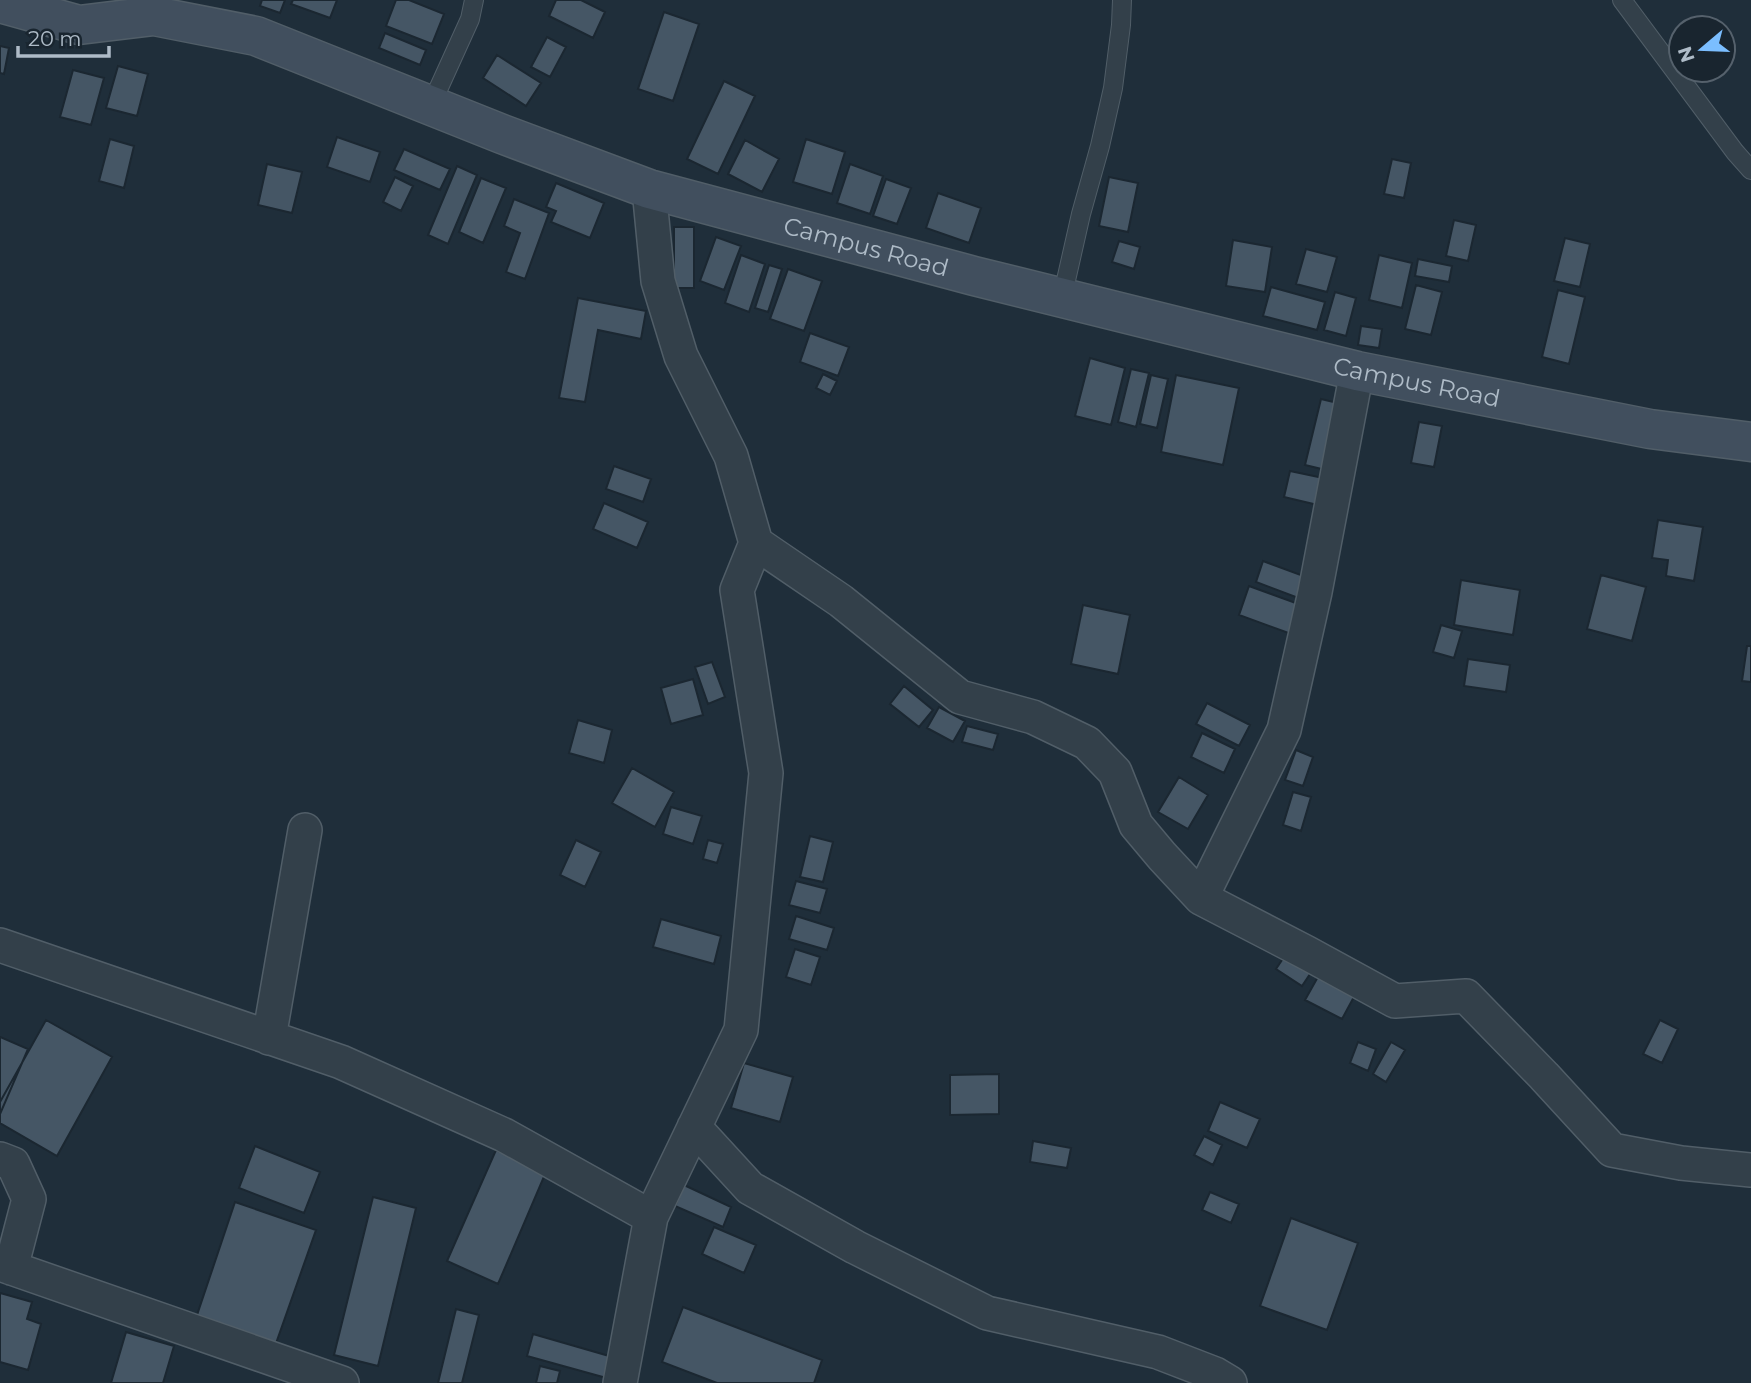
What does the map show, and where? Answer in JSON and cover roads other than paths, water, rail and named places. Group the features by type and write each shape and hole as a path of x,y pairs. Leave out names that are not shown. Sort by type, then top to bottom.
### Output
{"street":[{"name":"Campus Road","path":"0,3 79,25 154,16 256,36 649,189 1062,298 1357,371 1650,429 1751,442"},
{"path":"620,1383 651,1217 741,1030 766,773 737,590 756,543 730,456 681,356 657,281 649,189"},
{"path":"1201,898 1284,730 1315,592 1357,371"},
{"path":"756,543 841,601 960,697 1033,717 1087,743 1115,772 1136,825 1201,898 1395,1001 1466,996 1612,1150 1681,1163 1751,1170"},
{"path":"269,1038 305,830"},
{"path":"0,945 341,1062 505,1135 651,1217"},
{"path":"694,1128 750,1188 855,1247 987,1313 1158,1352 1215,1374 1230,1383"},
{"path":"0,1159 13,1164 29,1199 6,1266 342,1383"}],"lane":[{"path":"431,105 470,19 474,0"},
{"path":"1062,298 1113,88 1122,0"},
{"path":"1622,0 1751,170"}]}
